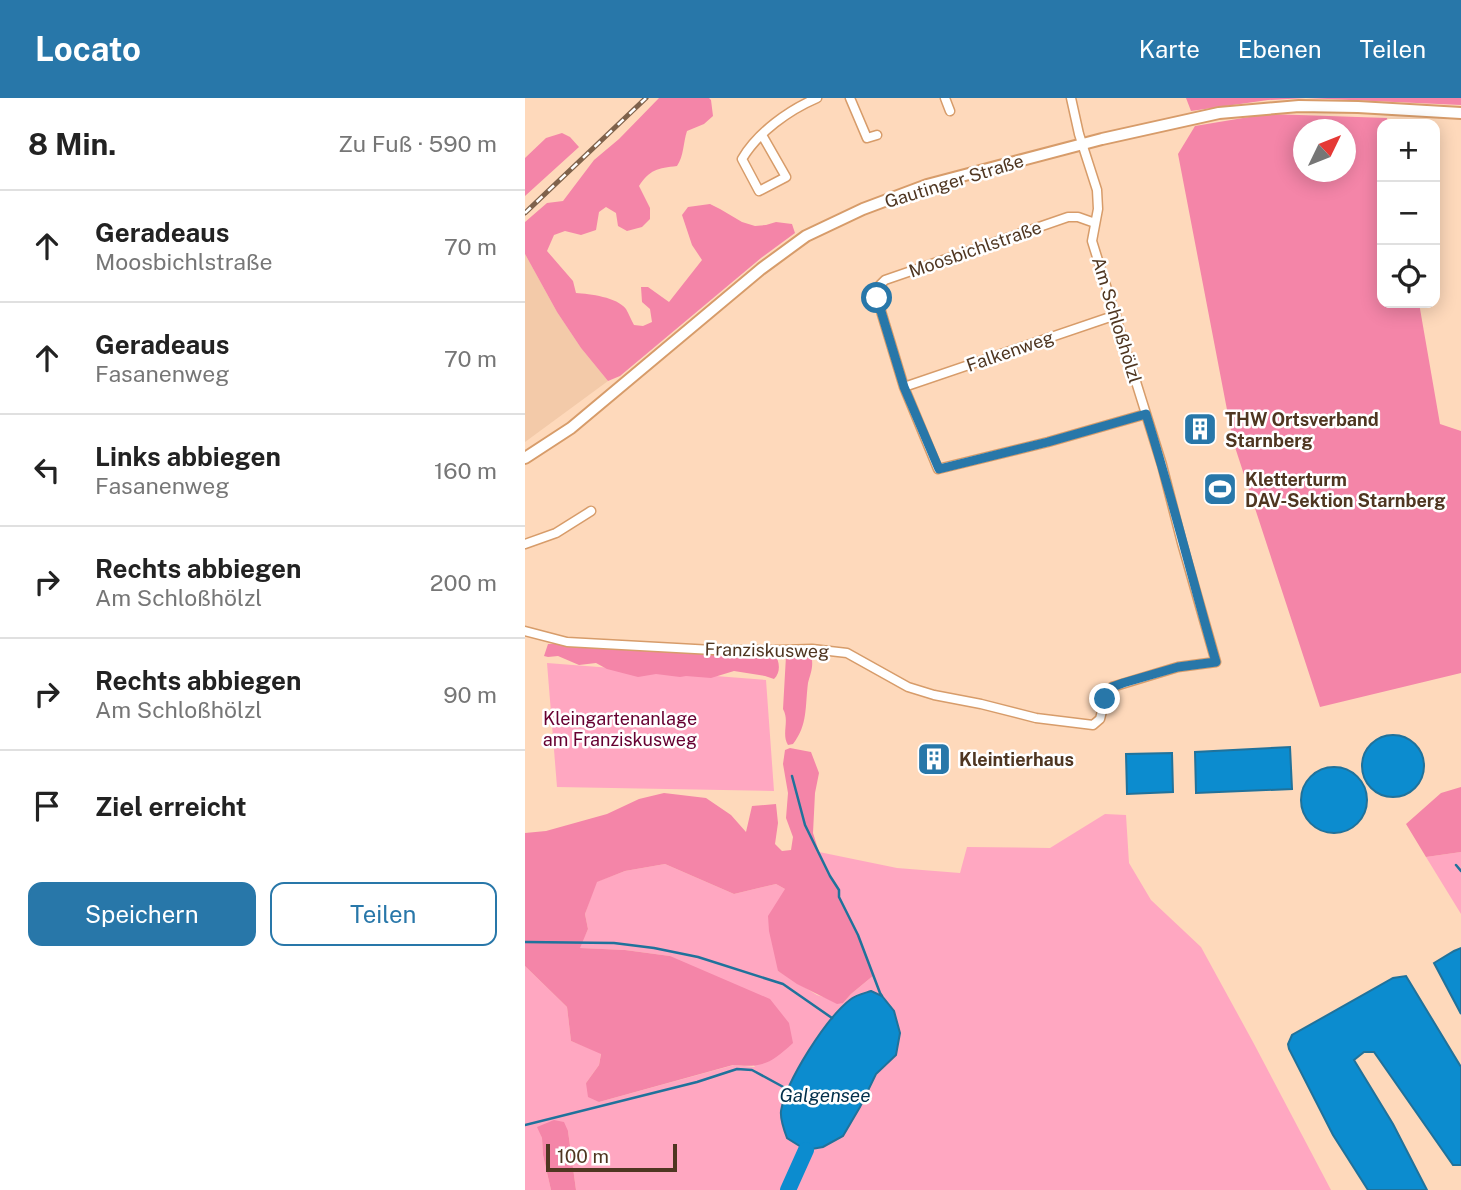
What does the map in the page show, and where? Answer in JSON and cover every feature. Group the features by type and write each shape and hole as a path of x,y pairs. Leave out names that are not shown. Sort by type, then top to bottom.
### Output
{"main road":[{"name":"Gautinger Straße","path":"525,458 571,428 761,269 806,236 863,209 926,185 1219,113 1299,106 1461,113"}],"street":[{"path":"762,135 786,177 759,191 742,159 749,147 762,135 786,115 817,98"},
{"path":"850,98 867,138 877,135"},
{"path":"945,98 950,111"},
{"name":"Am Schloßhölzl","path":"1071,98 1097,190 1098,209 1092,241 1162,465 1216,662 1178,667 1123,683 1112,687 1105,699"},
{"name":"Moosbichlstraße","path":"1095,223 1079,216 1068,217 885,280 878,287 877,298 904,387 939,469 1146,414"},
{"name":"Falkenweg","path":"904,387 1116,315"},
{"path":"525,544 556,533 590,511"},
{"name":"Franziskusweg","path":"525,631 566,642 713,650 812,649 847,653 908,687 934,695 1037,718 1093,725 1100,719 1105,699"}],"shaded area":[{"path":"659,98 709,98 713,116 704,124 687,131 677,166 655,171 646,176 639,186 650,208 650,219 642,227 627,231 618,226 616,213 606,207 599,212 596,230 581,235 565,231 554,235 547,251 573,281 576,293 603,297 622,305 634,325 643,326 652,322 650,309 642,302 641,287 648,287 669,302 702,260 692,245 682,215 688,207 710,204 742,222 755,226 776,222 792,224 795,233 761,258 620,376 608,381 557,312 525,254 525,222 547,203 563,201 594,160"},
{"path":"1186,98 1306,98 1268,100 1191,111"},
{"path":"1306,98 1461,98 1461,105"},
{"path":"1267,114 1387,118 1377,119 1377,308 1420,308 1440,424 1461,431 1461,673 1320,707 1233,441 1178,154 1195,126"},
{"path":"562,133 579,147 525,196 525,158 546,138"},
{"path":"525,254 557,312 608,381 525,442"},
{"path":"548,644 774,654 779,670 774,679 734,671 711,678 656,674 638,677 607,669 596,663 579,665 558,656 544,656"},
{"path":"794,653 805,655 812,660 812,666 804,722 798,737 793,744 788,745 783,709 786,656"},
{"path":"790,748 811,752 819,773 813,833 874,975 843,1003 837,1004 778,971 768,916 785,889 776,884 734,894 665,864 625,871 597,882 585,914 588,929 580,948 670,956 770,999 789,1023 793,1043 773,1060 760,1065 733,1065 599,1102 588,1097 586,1083 599,1065 601,1054 571,1041 567,1007 525,966 525,833 546,831 607,814 639,799 664,793 706,798 731,815 746,832 752,806 776,804 778,823 775,844 782,851 791,850 793,837 786,818 788,793 783,764 785,750"},
{"path":"1461,787 1461,852 1426,857 1406,824 1441,793"},
{"path":"554,1120 564,1122 568,1131 576,1190 551,1190 542,1138 537,1127"}],"green space":[{"name":"Kleingartenanlage am Franziskusweg","path":"547,663 766,680 774,791 557,787"},
{"path":"1105,814 1126,815 1129,863 1151,900 1201,947 1331,1190 576,1190 568,1131 538,1127 551,1190 525,1190 525,966 567,1007 571,1041 601,1053 599,1065 586,1083 599,1102 734,1065 755,1067 670,956 579,948 588,929 585,914 596,882 625,871 665,864 734,894 776,884 785,889 778,971 817,995 843,1003 874,975 819,852 897,868 960,873 967,847 1050,848","holes":["832,1018 896,1055 876,1074 843,1136 780,1114 788,1087"]},
{"path":"1461,852 1461,914 1426,857"}],"water":[{"path":"1393,735 1405,737 1415,744 1422,754 1422,778 1415,788 1405,795 1393,797 1381,795 1371,788 1364,778 1362,766 1364,754 1371,744 1381,737"},
{"path":"1290,747 1292,789 1196,793 1195,752"},
{"path":"1172,753 1173,792 1127,794 1126,754"},
{"path":"1334,767 1347,770 1357,777 1364,787 1367,800 1364,813 1357,823 1347,830 1334,833 1321,830 1311,823 1304,813 1301,800 1304,787 1311,777 1321,770"},
{"path":"1461,948 1461,1014 1434,963"},
{"path":"1406,976 1461,1067 1461,1165 1453,1165 1374,1052 1364,1052 1354,1060 1393,1124 1427,1190 1368,1190 1333,1135 1288,1044 1292,1035 1393,978"},
{"name":"Galgensee","path":"871,991 882,996 894,1011 900,1033 896,1055 876,1074 843,1136 823,1147 806,1150 787,1138 781,1114 784,1098 799,1067 830,1020 851,999"}],"waterway":[{"path":"792,776 805,825 839,890 839,897 858,935 882,996"},
{"path":"1456,865 1461,871"},
{"path":"525,942 614,943 698,957 783,984 832,1018"},
{"path":"525,1125 697,1082 737,1069 752,1070 787,1089"},
{"path":"788,1190 806,1150"}],"railway":[{"path":"525,213 646,98"}],"place":[{"name":"THW Ortsverband Starnberg","path":"1200,429"},
{"name":"Kletterturm DAV-Sektion Starnberg","path":"1220,489"},
{"name":"Kleintierhaus","path":"934,759"}],"route":[{"path":"877,298 904,387 939,469 1146,414 1216,662 1178,667 1123,683 1112,687 1105,699"}]}
